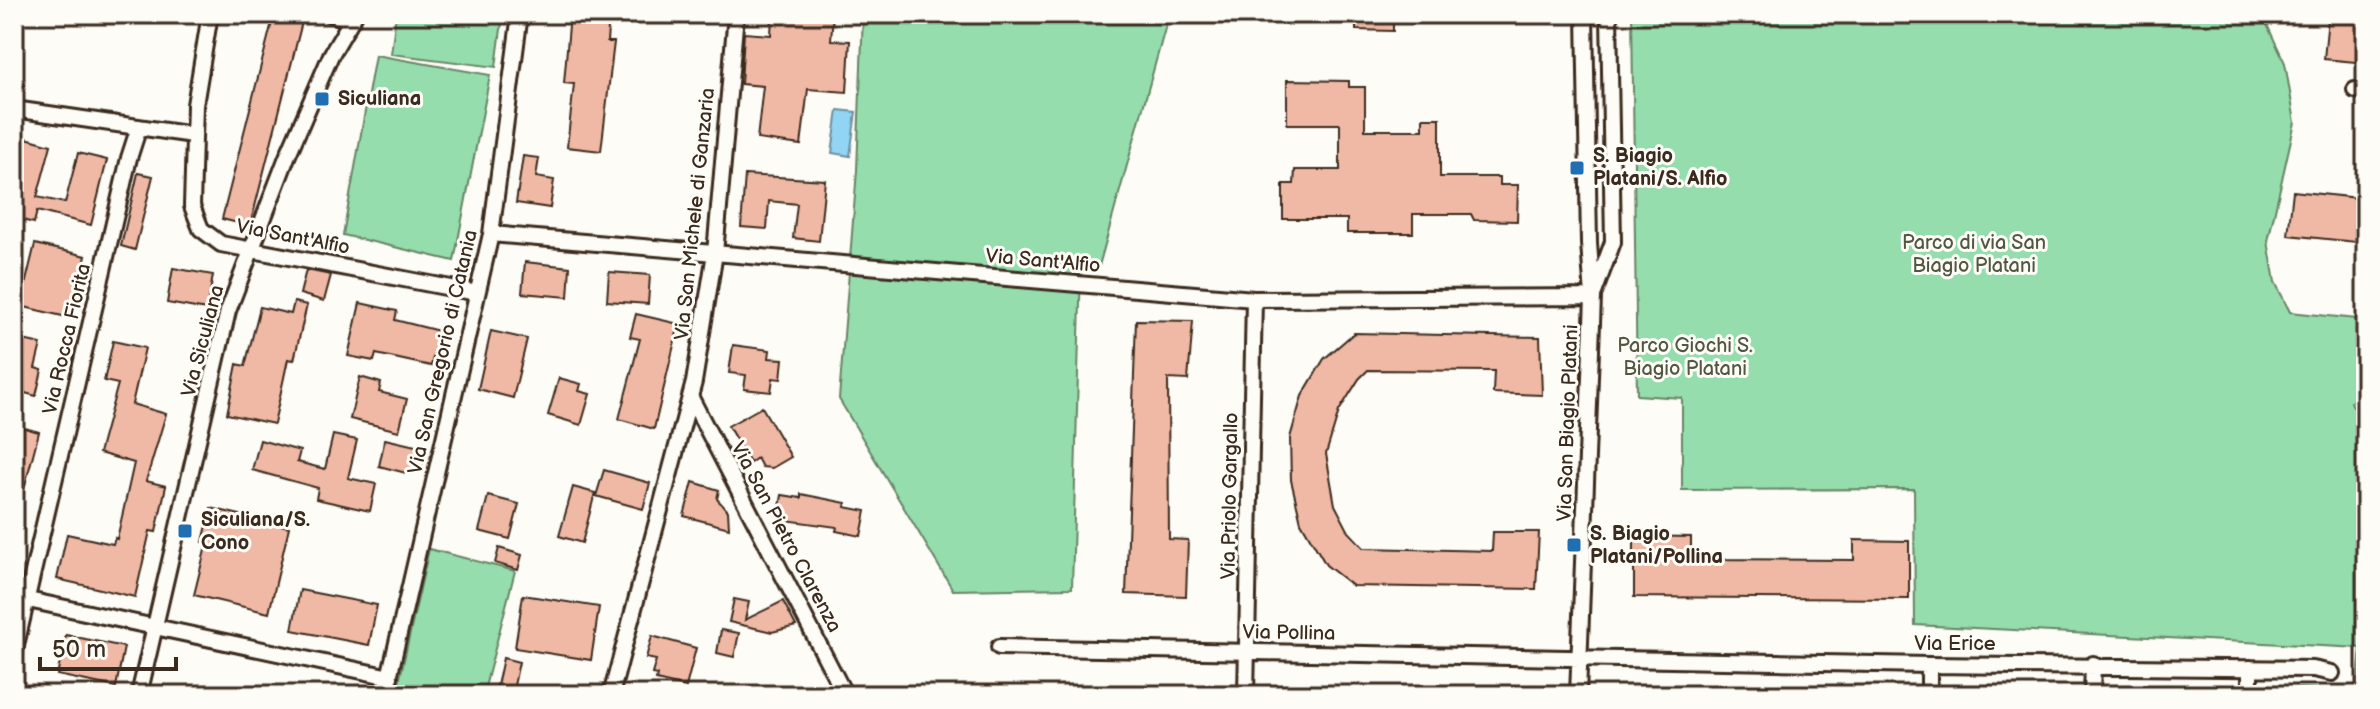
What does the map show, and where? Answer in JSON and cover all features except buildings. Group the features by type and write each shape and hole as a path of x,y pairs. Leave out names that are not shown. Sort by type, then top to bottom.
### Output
{"street":[{"path":"14,109 193,135 197,86 210,14"},
{"path":"330,14 353,17"},
{"name":"Via San Gregorio di Catania","path":"385,695 491,234 520,14"},
{"name":"Via San Michele di Ganzaria","path":"611,695 691,398 715,253 736,14"},
{"name":"Via San Biagio Platani","path":"1578,695 1593,297 1588,228 1585,14"},
{"name":"Via San Biagio Platani","path":"1593,297 1613,242 1609,14"},
{"name":"Via Siculiana","path":"139,695 228,311 318,84 353,17"},
{"name":"Via Rocca Fiorita","path":"14,654 20,598 139,127"},
{"name":"Via Sant'Alfio","path":"193,135 194,216 201,229 216,242 477,293"},
{"path":"1588,228 1613,225"},
{"name":"Via Sant'Alfio","path":"491,234 1254,299 1593,297"},
{"name":"Via Priolo Gargallo","path":"1246,695 1254,299"},
{"name":"Via San Pietro Clarenza","path":"691,398 845,695"},
{"path":"20,598 390,677"},
{"name":"Via Pollina","path":"999,647 1579,658"},
{"name":"Via Erice","path":"1579,658 1929,665 2093,664 2313,669 2332,673"},
{"path":"2092,695 2093,664"},
{"path":"1929,665 1929,695"},
{"path":"2250,668 2250,695"}],"green space":[{"path":"396,14 503,14 496,67 391,54"},
{"path":"863,14 1169,14 1099,266 1081,266 1072,588 953,590 839,399 857,170"},
{"name":"Parco di via San Biagio Platani","path":"1632,14 2262,14 2285,63 2295,122 2268,241 2275,282 2290,312 2366,320 2366,391 2351,402 2366,432 2366,695 2261,695 2261,687 2357,690 2361,648 1915,625 1914,489 1682,490 1682,398 1637,395"},
{"path":"375,55 490,75 454,261 343,235"},
{"path":"429,549 515,571 483,695 416,695 397,691"}],"water":[{"path":"838,110 856,112 850,156 832,153"}],"place":[{"name":"Siculiana","path":"322,99"},
{"name":"S. Biagio Platani/S. Alfio","path":"1577,168"},
{"name":"Siculiana/S. Cono","path":"185,531"},
{"name":"S. Biagio Platani/Pollina","path":"1574,545"}],"park label":[{"name":"Parco Giochi S. Biagio Platani","path":"1685,358"}]}
